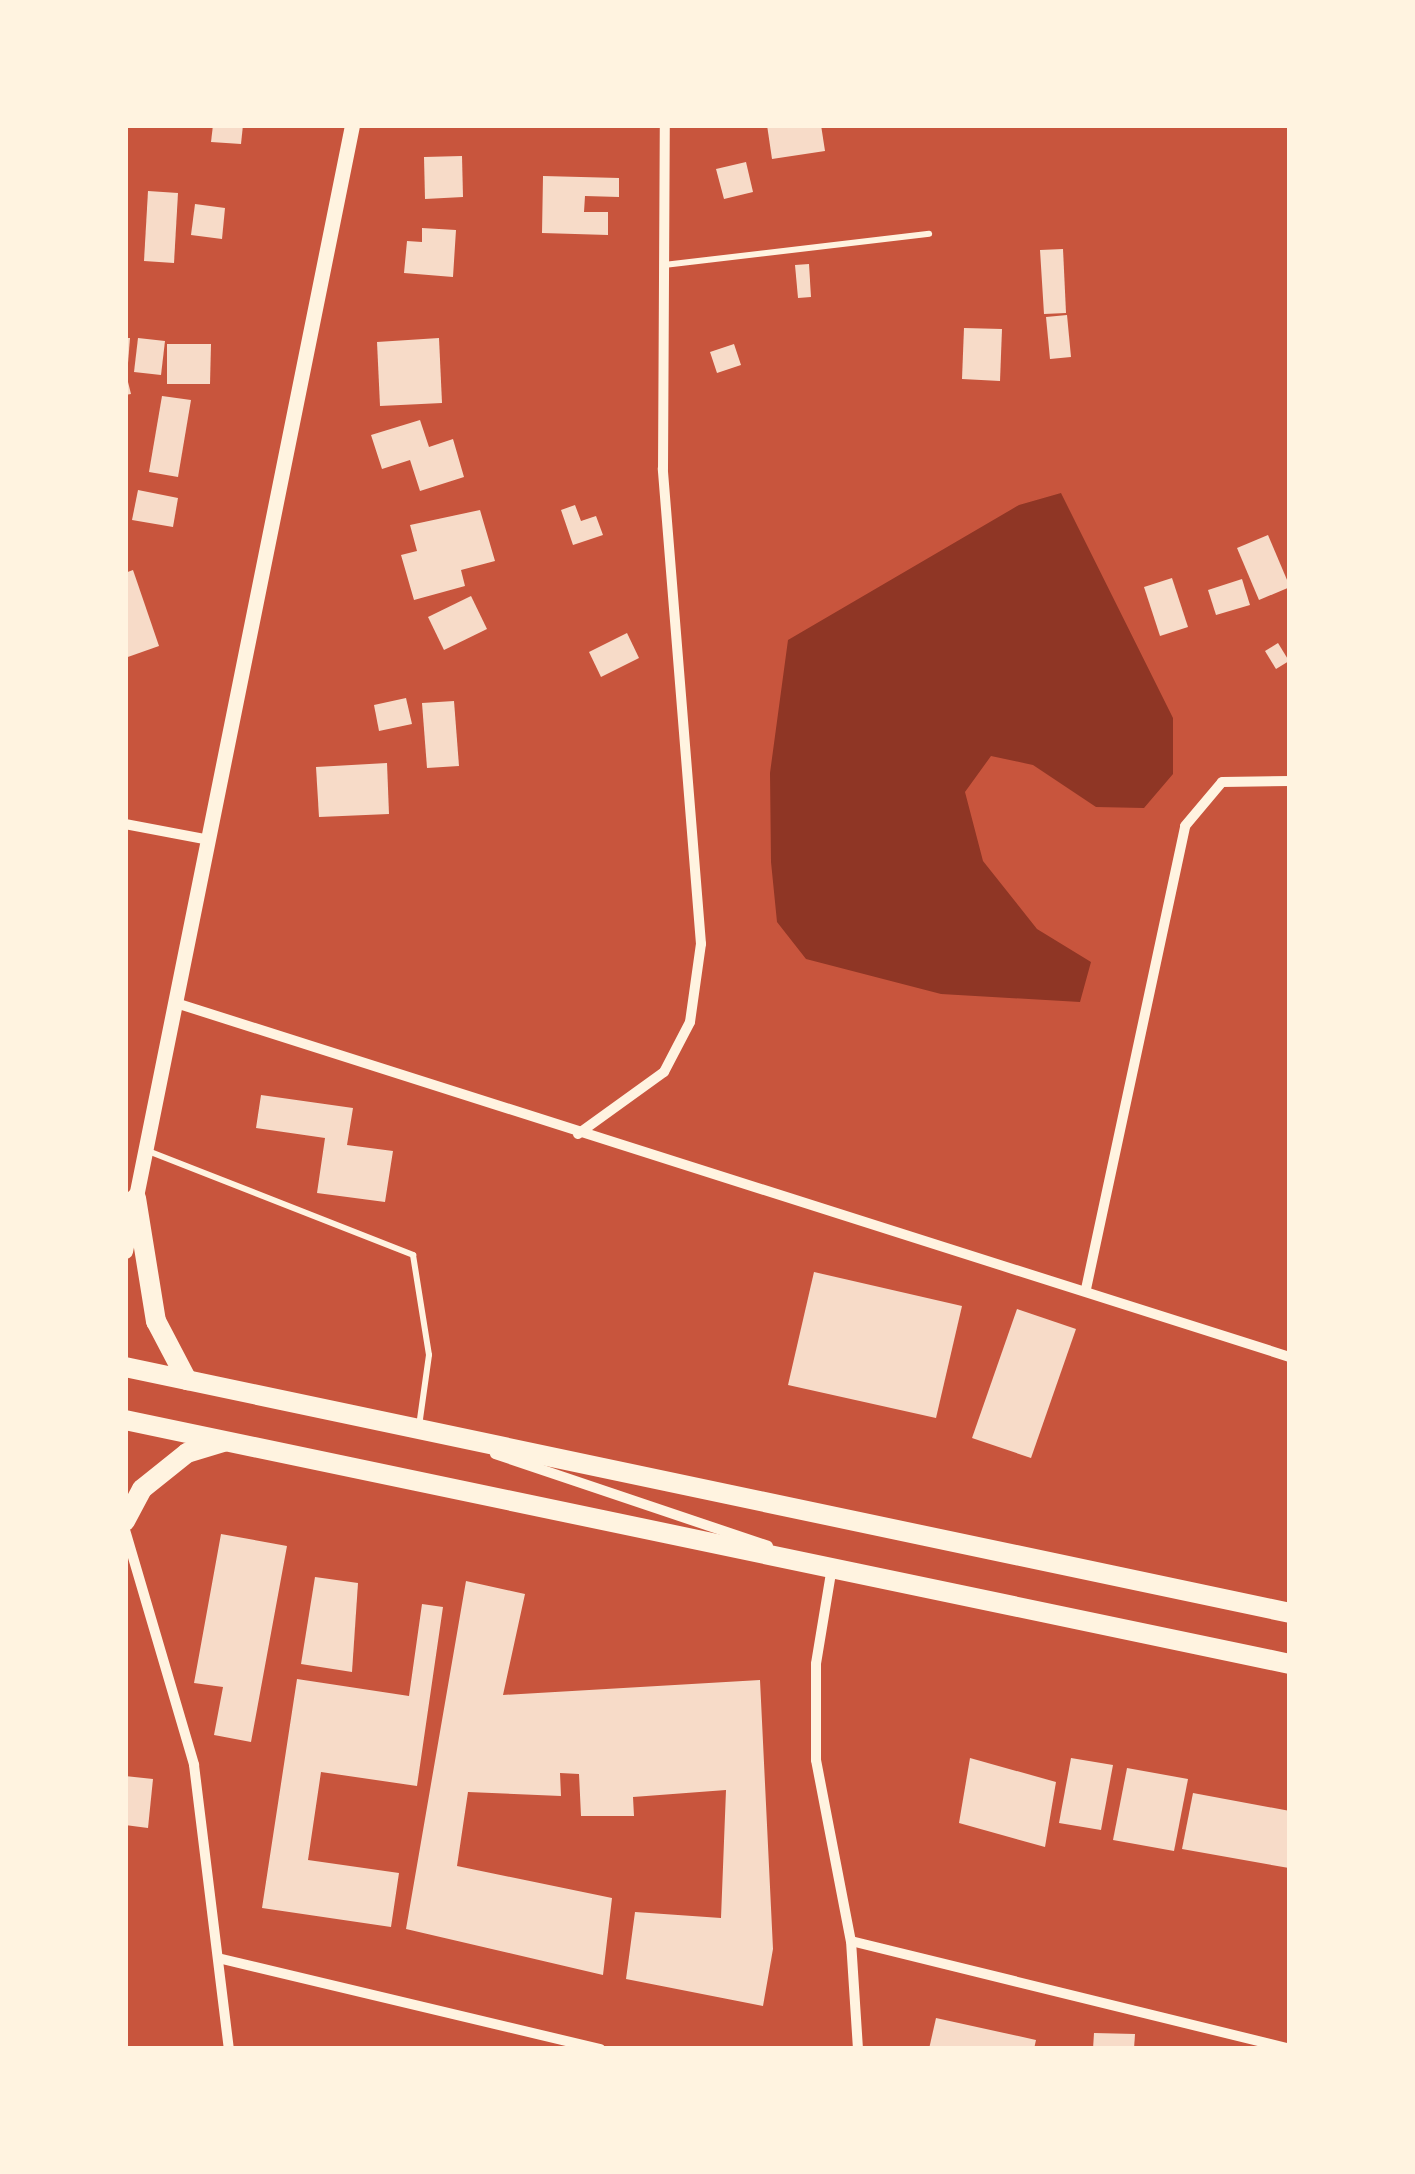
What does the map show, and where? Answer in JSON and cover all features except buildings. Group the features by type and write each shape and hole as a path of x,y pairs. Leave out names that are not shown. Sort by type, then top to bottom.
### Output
{"main road":[{"path":"131,1207 156,1322 187,1380"},
{"path":"125,1367 1290,1613"},
{"path":"125,1420 1290,1664"},
{"path":"125,1521 142,1489 187,1453 225,1441"}],"street":[{"path":"125,1252 131,1207 178,1004 352,125"},
{"path":"578,1134 664,1072 690,1022 701,944 664,469 665,125"},
{"path":"1086,1289 1185,826 1222,782 1290,781"},
{"path":"125,824 210,840"},
{"path":"178,1004 578,1134 1086,1289 1290,1357"},
{"path":"418,1428 835,1568 816,1664 816,1760 850,1942 858,2049"},
{"path":"125,1530 194,1765 222,1958 229,2049"},
{"path":"850,1942 1290,2049"},
{"path":"222,1958 600,2049"}],"lane":[{"path":"664,265 929,234"},
{"path":"146,1150 413,1255 429,1355 418,1428"}],"shaded area":[{"path":"1061,493 1173,718 1173,774 1144,808 1096,807 1033,765 991,756 965,792 983,861 1037,929 1091,962 1080,1002 941,994 806,959 777,922 771,862 770,773 788,640 1019,505"}]}
